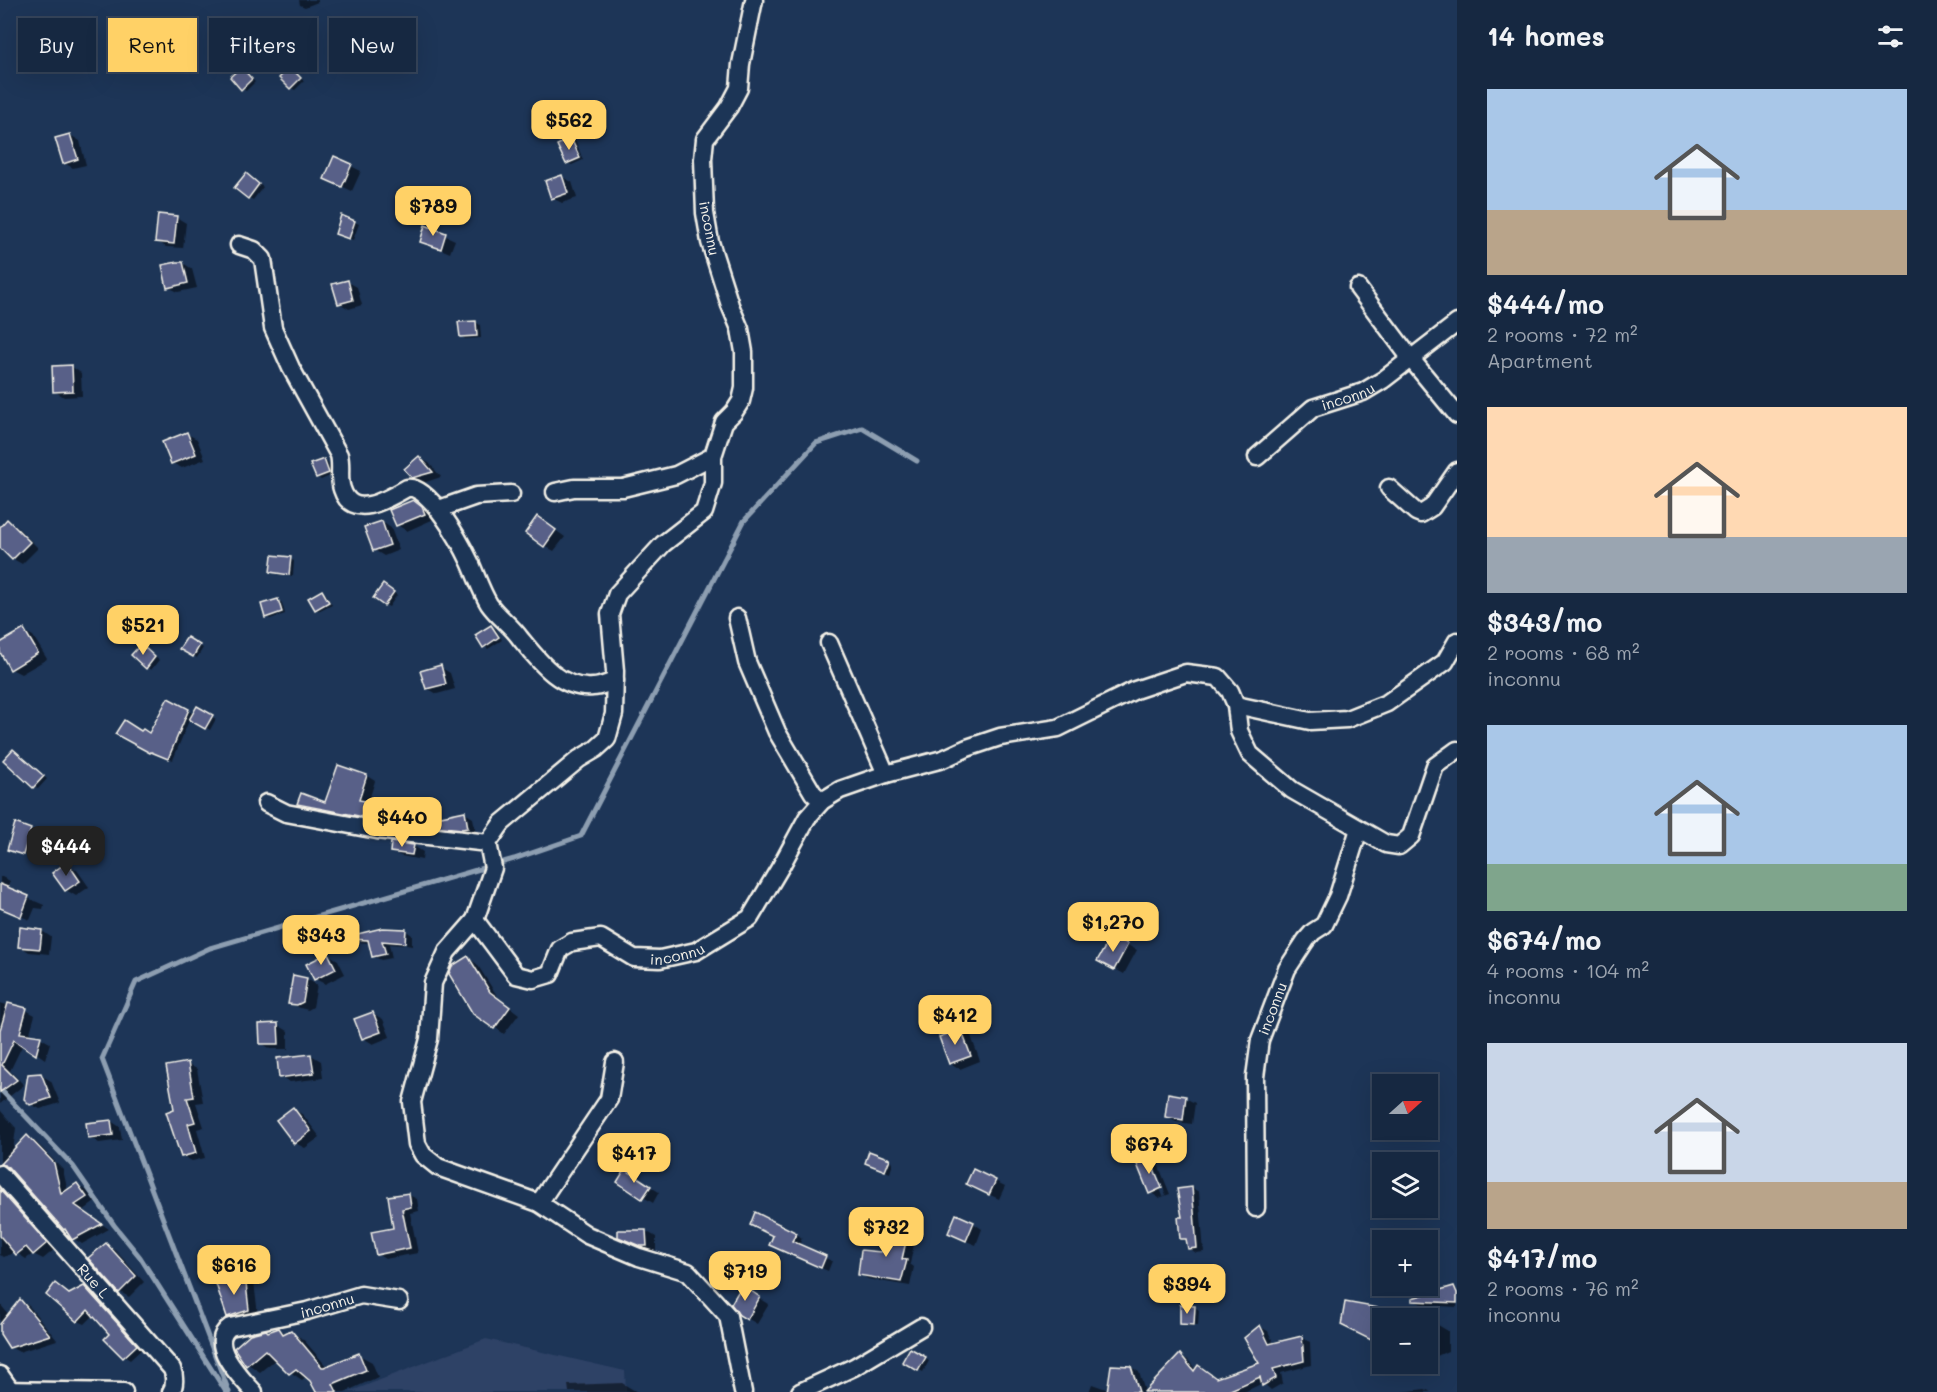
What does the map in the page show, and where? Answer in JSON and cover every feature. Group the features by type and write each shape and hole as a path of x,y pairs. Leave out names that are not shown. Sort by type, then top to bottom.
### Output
{"street":[{"name":"inconnu","path":"488,846 502,822 607,739 614,714 615,681 610,614 617,594 663,544 704,512 713,483 713,456 724,423 741,401 744,388 744,351 740,330 710,242 705,213 703,159 705,139 729,107 739,88 741,64 754,0"},
{"path":"238,245 254,250 263,259 273,328 294,375 339,455 342,464 342,489 346,497 354,505 364,506 375,504 407,488 412,487 422,492 439,509 469,560 487,601 518,635 535,658 561,680 576,686 594,688 615,681"},
{"path":"1358,288 1457,416"},
{"name":"inconnu","path":"1257,457 1313,408 1364,392 1457,323"},
{"path":"555,492 574,488 623,488 676,475 713,456"},
{"path":"1389,488 1420,514 1432,507 1457,471"},
{"path":"439,509 476,496 511,494"},
{"path":"737,618 747,662 777,732 813,793 822,801"},
{"path":"1236,705 1310,721 1347,719 1387,703 1445,662 1457,641"},
{"path":"829,643 886,774"},
{"name":"inconnu","path":"475,920 516,975 533,979 550,974 560,950 572,942 601,938 634,958 660,959 696,951 750,918 782,866 807,818 822,801 840,790 886,774 943,759 967,748 1000,738 1058,728 1135,690 1186,673 1218,677 1230,691 1236,705 1239,731 1250,754 1292,790 1386,844 1400,846 1411,836 1435,766 1457,750"},
{"path":"266,803 286,813 377,830 488,846 493,868 475,920 447,952 434,983 429,1039 412,1102 417,1144 423,1155 438,1167 540,1203 587,1235 639,1257 688,1272 728,1316 742,1392"},
{"name":"inconnu","path":"1257,1208 1255,1077 1260,1040 1287,969 1306,940 1324,925 1338,896 1359,829"},
{"path":"540,1203 609,1099 615,1062"},
{"name":"Rue L","path":"0,1174 172,1369 174,1388 171,1392"},
{"name":"inconnu","path":"254,1392 225,1355 222,1337 225,1330 307,1311 361,1295 399,1301"},
{"path":"800,1392 854,1366 921,1327"},
{"path":"0,1375 8,1391 124,1392"}],"shaded area":[{"path":"486,1339 625,1371 626,1392 349,1392"}],"building":[{"path":"236,72 246,72 252,79 241,90 230,77"},
{"path":"285,72 295,72 301,78 290,89 279,78"},
{"path":"70,134 78,159 63,164 55,138"},
{"path":"571,138 580,158 566,164 557,145"},
{"path":"334,156 352,164 342,187 324,179"},
{"path":"246,173 259,184 248,199 234,188"},
{"path":"562,175 568,193 551,199 545,181"},
{"path":"158,214 177,216 174,244 155,242"},
{"path":"341,215 355,221 349,239 335,234"},
{"path":"425,225 446,233 441,249 420,242"},
{"path":"183,262 188,283 167,288 162,265"},
{"path":"348,280 353,300 338,304 332,284"},
{"path":"476,321 477,336 460,337 458,322"},
{"path":"72,365 73,391 53,392 52,366"},
{"path":"187,432 196,454 171,464 162,442"},
{"path":"419,456 433,472 412,478 404,469"},
{"path":"324,459 329,473 316,478 310,464"},
{"path":"413,500 422,507 425,514 396,526 389,510"},
{"path":"537,516 556,530 544,547 525,533"},
{"path":"7,519 30,542 12,560 0,548 0,527"},
{"path":"382,521 390,545 373,551 364,527"},
{"path":"272,555 291,557 289,575 270,572"},
{"path":"383,584 394,592 384,606 373,598"},
{"path":"322,590 329,602 315,610 308,598"},
{"path":"278,599 282,612 265,618 261,604"},
{"path":"491,625 499,637 483,648 475,635"},
{"path":"24,629 38,653 10,670 0,652 0,643"},
{"path":"187,637 200,645 193,657 179,649"},
{"path":"141,644 155,657 146,669 131,655"},
{"path":"441,665 446,684 426,689 420,671"},
{"path":"168,698 189,709 168,759 150,753 115,734 124,720 141,731 143,729 149,733"},
{"path":"197,706 213,715 205,729 189,720"},
{"path":"13,749 44,776 33,788 3,760"},
{"path":"338,765 367,775 359,800 404,808 403,811 441,816 465,811 468,828 379,820 297,804 301,793 325,802"},
{"path":"15,823 31,829 23,855 7,850"},
{"path":"391,842 414,845 412,855 390,852"},
{"path":"67,862 80,881 65,891 52,873"},
{"path":"0,884 29,896 21,917 0,908"},
{"path":"20,927 42,930 40,949 18,947"},
{"path":"382,928 406,929 405,943 382,941 386,954 372,957 368,940 349,939 349,936"},
{"path":"1112,935 1128,944 1114,970 1097,961"},
{"path":"328,953 336,969 314,980 306,964"},
{"path":"468,956 490,992 510,1007 494,1029 473,1014 449,974 452,966"},
{"path":"293,975 307,978 303,1002 297,1005 288,1004"},
{"path":"8,1003 27,1008 20,1033 41,1036 36,1055 14,1040 2,1065 17,1080 0,1092 0,1030"},
{"path":"373,1012 381,1032 362,1039 354,1019"},
{"path":"278,1023 279,1044 260,1044 259,1024"},
{"path":"961,1029 971,1056 949,1064 939,1037"},
{"path":"311,1054 314,1073 279,1078 277,1058"},
{"path":"188,1062 194,1097 187,1098 195,1122 188,1124 196,1153 181,1157 166,1112 174,1109 166,1066"},
{"path":"41,1073 51,1098 30,1105 24,1099 28,1074"},
{"path":"1168,1093 1186,1096 1183,1120 1165,1117"},
{"path":"293,1107 311,1131 294,1144 276,1120"},
{"path":"111,1120 113,1135 88,1138 86,1123"},
{"path":"27,1135 54,1163 61,1194 77,1183 87,1197 75,1205 102,1224 72,1240 65,1229 8,1167 0,1164"},
{"path":"869,1151 890,1159 885,1171 865,1163"},
{"path":"1149,1157 1162,1188 1149,1194 1136,1162"},
{"path":"625,1169 651,1186 642,1199 617,1182"},
{"path":"973,1169 996,1180 989,1195 966,1184"},
{"path":"1192,1187 1197,1248 1188,1249 1186,1239 1180,1239 1178,1217 1182,1217 1177,1189"},
{"path":"0,1190 47,1243 33,1255 26,1247 16,1255 0,1236"},
{"path":"409,1193 411,1207 402,1209 410,1248 376,1255 371,1232 393,1228 388,1196"},
{"path":"755,1212 797,1233 792,1241 826,1256 821,1268 769,1245 773,1236 750,1225"},
{"path":"956,1214 974,1222 966,1241 948,1233"},
{"path":"886,1228 908,1233 902,1259 907,1260 901,1282 858,1275 861,1250 881,1252"},
{"path":"618,1230 646,1230 647,1246 640,1246 618,1237"},
{"path":"106,1243 136,1276 119,1293 88,1258"},
{"path":"245,1275 249,1310 227,1317 216,1284"},
{"path":"55,1283 69,1294 84,1286 137,1345 123,1358 104,1339 109,1334 88,1310 77,1322 46,1295"},
{"path":"742,1285 760,1297 747,1320 739,1315 731,1304"},
{"path":"1454,1286 1457,1303 1412,1301 1412,1298 1419,1296 1438,1296 1438,1291"},
{"path":"20,1299 50,1335 9,1348 0,1334 0,1324"},
{"path":"1345,1302 1379,1308 1372,1308 1372,1340 1341,1325"},
{"path":"1180,1305 1195,1306 1194,1325 1180,1324"},
{"path":"1260,1325 1269,1344 1302,1336 1304,1361 1273,1369 1276,1378 1262,1386 1260,1377 1226,1392 1144,1392 1180,1354 1194,1371 1198,1365 1216,1378 1259,1363 1244,1338"},
{"path":"279,1328 283,1334 291,1330 322,1367 359,1353 366,1370 333,1384 337,1392 316,1392 310,1381 296,1369 289,1374 265,1350 246,1366 234,1348 250,1334"},
{"path":"910,1348 926,1357 918,1371 902,1362"},
{"path":"1111,1365 1131,1366 1139,1392 1107,1392"}],"waterway":[{"path":"229,1392 102,1059 136,982 210,948 514,859 581,836 744,521 816,443 862,428 917,461"},
{"path":"0,1089 73,1166 114,1225 140,1257 226,1392"}]}
